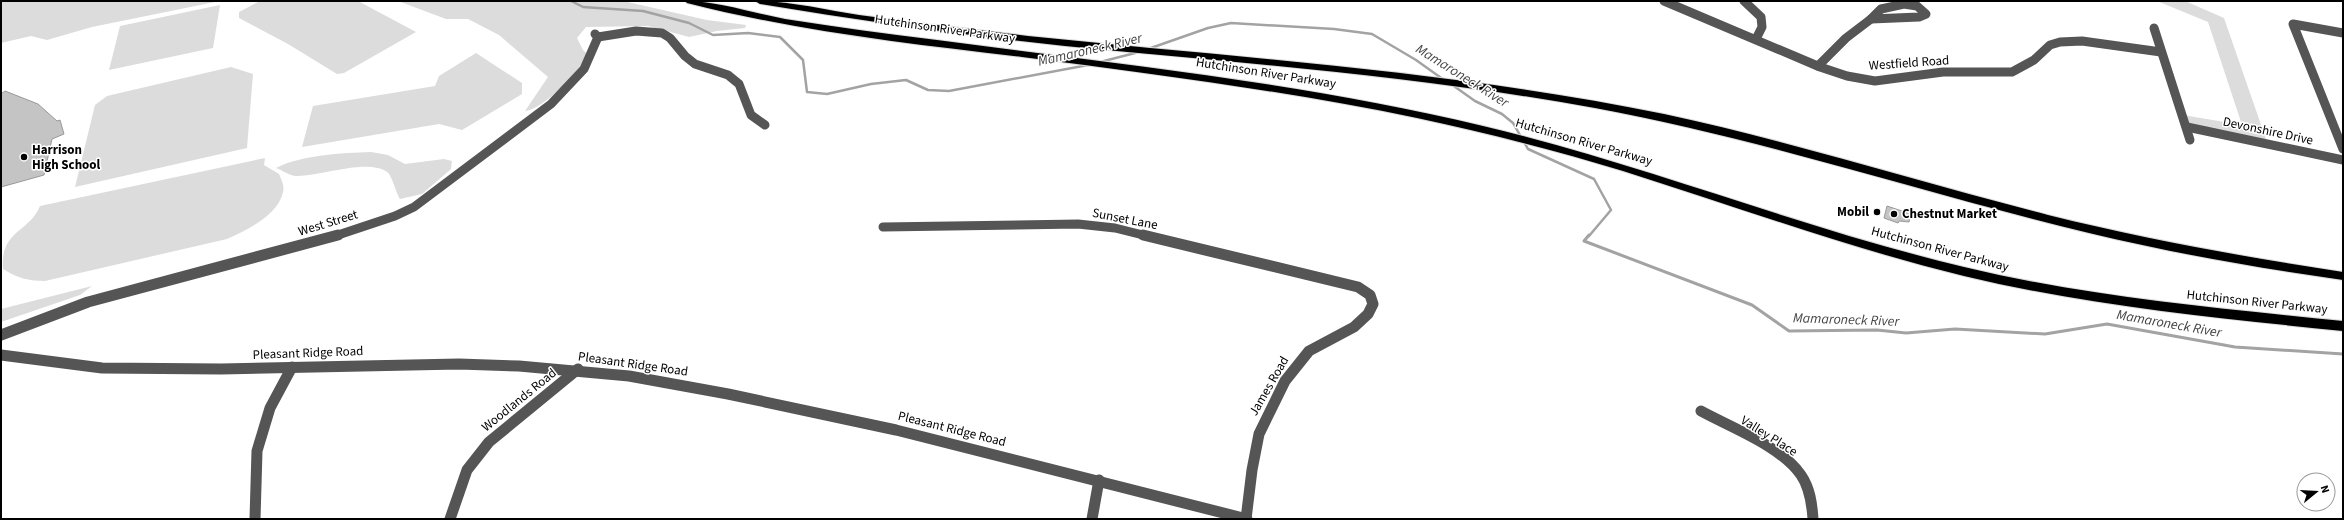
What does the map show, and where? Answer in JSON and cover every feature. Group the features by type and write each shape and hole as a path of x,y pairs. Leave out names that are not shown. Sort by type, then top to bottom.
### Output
{"highway":[{"name":"Hutchinson River Parkway","path":"690,1 802,25 1326,96 1491,132 1561,150 1633,171 1888,252 2015,284 2172,308 2343,326"},
{"name":"Hutchinson River Parkway","path":"760,1 907,25 1476,84 1675,120 1804,151 1951,193 2126,238 2243,260 2343,276"}],"street":[{"name":"Westfield Road","path":"1664,1 1843,76 1875,81 1938,73 2012,72 2034,60 2050,44 2060,42 2082,41 2161,52"},
{"path":"1744,1 1756,10 1762,19 1762,29 1756,39"},
{"path":"1818,66 1846,38 1871,19 1881,9 1895,5 1917,6 1926,12 1926,14 1919,17 1871,19"},
{"path":"2343,33 2293,24 2343,148"},
{"path":"2154,28 2190,140"},
{"name":"West Street","path":"1,335 88,302 334,236 395,216 414,207 551,104 584,69 597,36 636,31 662,33 670,38 685,56 695,64 728,75 739,84 751,116 765,125"},
{"name":"Devonshire Drive","path":"2187,127 2343,160"},
{"name":"Sunset Lane","path":"883,227 1078,224 1115,228 1335,281"},
{"name":"James Road","path":"1246,519 1256,446 1263,423 1285,381 1298,361 1310,351 1327,340 1358,326 1369,315 1373,304 1370,295 1358,287 1335,281"},
{"name":"Pleasant Ridge Road","path":"1,355 97,368 196,370 420,364 578,370 657,379 846,417 1099,480 1246,519"},
{"path":"255,519 257,451 270,408 292,367"},
{"name":"Woodlands Road","path":"450,519 467,470 489,442 578,370"},
{"name":"Valley Place","path":"1701,411 1787,461 1801,475 1809,492 1813,519"},
{"path":"1092,519 1099,480"}],"shaded area":[{"path":"1,1 220,1 92,27 47,40 31,36 1,43"},
{"path":"260,1 358,1 416,32 344,73 337,74 288,44 239,18 239,12"},
{"path":"398,1 623,1 707,20 746,25 745,28 717,31 689,37 648,26 586,27 577,38 583,50 590,57 551,97 533,109 525,111 548,77 499,35 468,19 446,19"},
{"path":"2157,1 2185,1 2224,18 2268,145 2187,127 2183,115 2242,125 2208,22"},
{"path":"220,5 213,48 109,70 120,26"},
{"path":"476,53 522,83 522,94 462,130 439,124 302,147 313,106 435,86 439,76"},
{"path":"231,67 253,74 247,148 75,187 95,105 107,96"},
{"path":"371,152 388,155 405,164 444,159 452,161 451,169 422,194 400,199 389,174 378,168 355,167 306,176 296,176 276,168 309,157"},
{"path":"265,158 264,165 279,174 284,187 280,201 268,215 252,227 227,239 45,281 23,278 13,275 3,269 3,256 10,239 29,222 40,206"},
{"path":"92,286 80,295 1,322 1,309"}],"building":[{"name":"Harrison High School","path":"5,91 38,104 57,121 60,120 64,134 52,139 44,175 1,187 1,94"},
{"name":"Chestnut Market","path":"1887,206 1911,214 1909,222 1899,221 1898,223 1884,218"}],"waterway":[{"name":"Mamaroneck River","path":"571,1 583,7 643,11 689,23 713,35 748,33 780,37 803,60 807,92 827,94 871,84 906,80 928,90 949,91 1088,65"},
{"name":"Mamaroneck River","path":"1148,49 1208,28 1231,23 1334,29 1372,34 1416,60 1444,80"},
{"name":"Mamaroneck River","path":"1100,62 1139,52"},
{"name":"Mamaroneck River","path":"1451,84 1475,101 1502,114 1513,123 1528,149 1594,179 1611,210 1589,236"},
{"name":"Mamaroneck River","path":"1589,235 1584,241 1752,305 1789,331 1877,330 1906,333 1955,329 2045,334 2107,324 2235,347 2343,354"}],"place":[{"name":"Harrison High School","path":"24,157"},
{"name":"Mobil","path":"1877,212"},
{"name":"Chestnut Market","path":"1894,214"}]}
